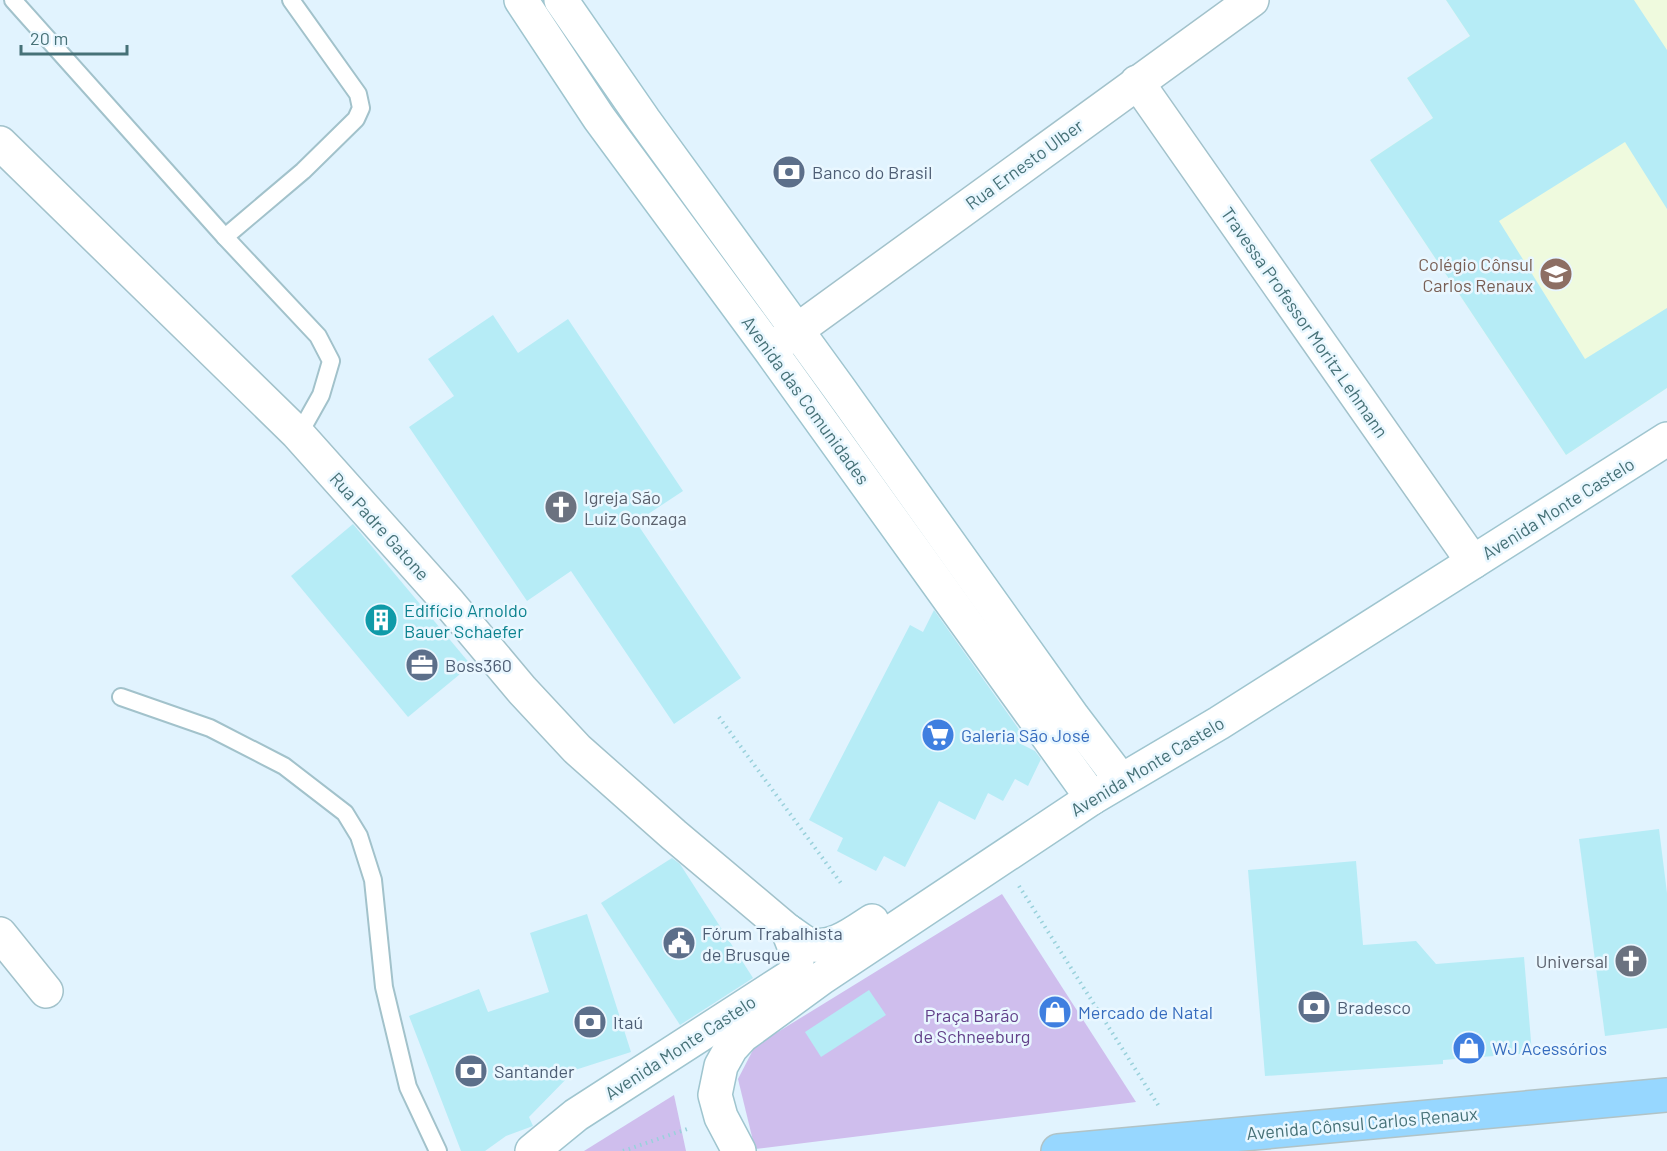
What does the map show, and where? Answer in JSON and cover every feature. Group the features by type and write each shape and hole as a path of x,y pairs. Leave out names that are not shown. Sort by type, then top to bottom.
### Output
{"main road":[{"name":"Rua Ernesto Ulber","path":"770,350 1252,0"},
{"path":"527,10 562,2"},
{"name":"Avenida das Comunidades","path":"562,2 600,59 797,330 962,588 1061,726 1121,780"},
{"name":"Avenida das Comunidades","path":"527,10 569,76 770,350 962,588"},
{"path":"569,76 600,59"},
{"name":"Travessa Professor Moritz Lehmann","path":"1137,82 1473,562"},
{"name":"Rua Padre Gatone","path":"0,143 190,327 298,436 577,749 788,931 809,944 826,945 852,934 932,881 995,862"},
{"name":"Avenida Monte Castelo","path":"739,1151 721,1117 715,1095 721,1066 730,1048 742,1036 823,977 1092,798 1219,723 1667,439"},
{"name":"Avenida das Comunidades","path":"1061,726 1092,798"},
{"name":"Avenida Monte Castelo","path":"532,1151 576,1115 793,975 798,958 788,931"},
{"path":"0,934 46,991"},
{"name":"Avenida Cônsul Carlos Renaux","path":"1058,1151 1667,1095"}],"lane":[{"path":"12,0 225,237 318,336 331,361 321,395 298,436"},
{"path":"225,237 303,171 356,119 361,108 358,94 291,0"},
{"path":"121,698 210,728 284,766 345,813 360,836 373,880 384,987 408,1087 438,1151"}],"path":[{"path":"719,717 843,886"},
{"path":"995,862 1180,1140"},
{"path":"622,1151 721,1117"}],"shaded area":[{"name":"Colégio Cônsul Carlos Renaux","path":"1446,0 1667,0 1667,388 1566,455 1370,160 1433,118 1407,78 1470,36"}],"green space":[{"name":"Praça Barão de Schneeburg","path":"1002,894 1136,1102 755,1149 738,1079 755,1046"},
{"path":"674,1095 686,1151 584,1151"}],"building":[{"name":"Colégio Cônsul Carlos Renaux","path":"1446,0 1634,0 1667,50 1667,209 1625,142 1499,221 1585,359 1667,308 1667,388 1566,455 1370,160 1433,118 1407,78 1470,36"},
{"name":"Igreja São Luiz Gonzaga","path":"493,315 518,353 568,319 683,491 636,522 741,678 674,724 571,571 527,601 409,427 454,396 428,359"},
{"name":"Edifício Arnoldo Bauer Schaefer","path":"353,524 471,665 408,717 291,576"},
{"name":"Galeria São José","path":"934,610 1023,735 1019,743 1035,751 1041,759 1028,786 1015,779 1003,801 988,793 975,820 939,801 905,867 884,856 876,871 837,851 843,838 809,820 910,625 923,632"},
{"name":"Universal","path":"1659,829 1667,893 1667,1028 1605,1036 1579,839"},
{"name":"Fórum Trabalhista de Brusque","path":"672,858 680,864 753,978 680,1025 601,903"},
{"path":"1356,861 1363,945 1416,941 1436,964 1524,957 1532,1053 1443,1060 1443,1064 1265,1076 1248,870"},
{"path":"587,914 631,1052 575,1070 529,1117 533,1126 506,1136 485,1151 461,1151 409,1016 479,989 488,1012 549,992 530,933"},
{"path":"869,990 886,1015 821,1057 805,1032"}],"place":[{"name":"Banco do Brasil","path":"789,172"},
{"name":"Colégio Cônsul Carlos Renaux","path":"1556,274"},
{"name":"Igreja São Luiz Gonzaga","path":"561,507"},
{"name":"Edifício Arnoldo Bauer Schaefer","path":"381,620"},
{"name":"Boss360","path":"422,665"},
{"name":"Galeria São José","path":"938,735"},
{"name":"Fórum Trabalhista de Brusque","path":"679,943"},
{"name":"Universal","path":"1631,961"},
{"name":"Bradesco","path":"1314,1007"},
{"name":"Mercado de Natal","path":"1055,1012"},
{"name":"Itaú","path":"590,1022"},
{"name":"WJ Acessórios","path":"1469,1048"},
{"name":"Santander","path":"471,1071"}]}
